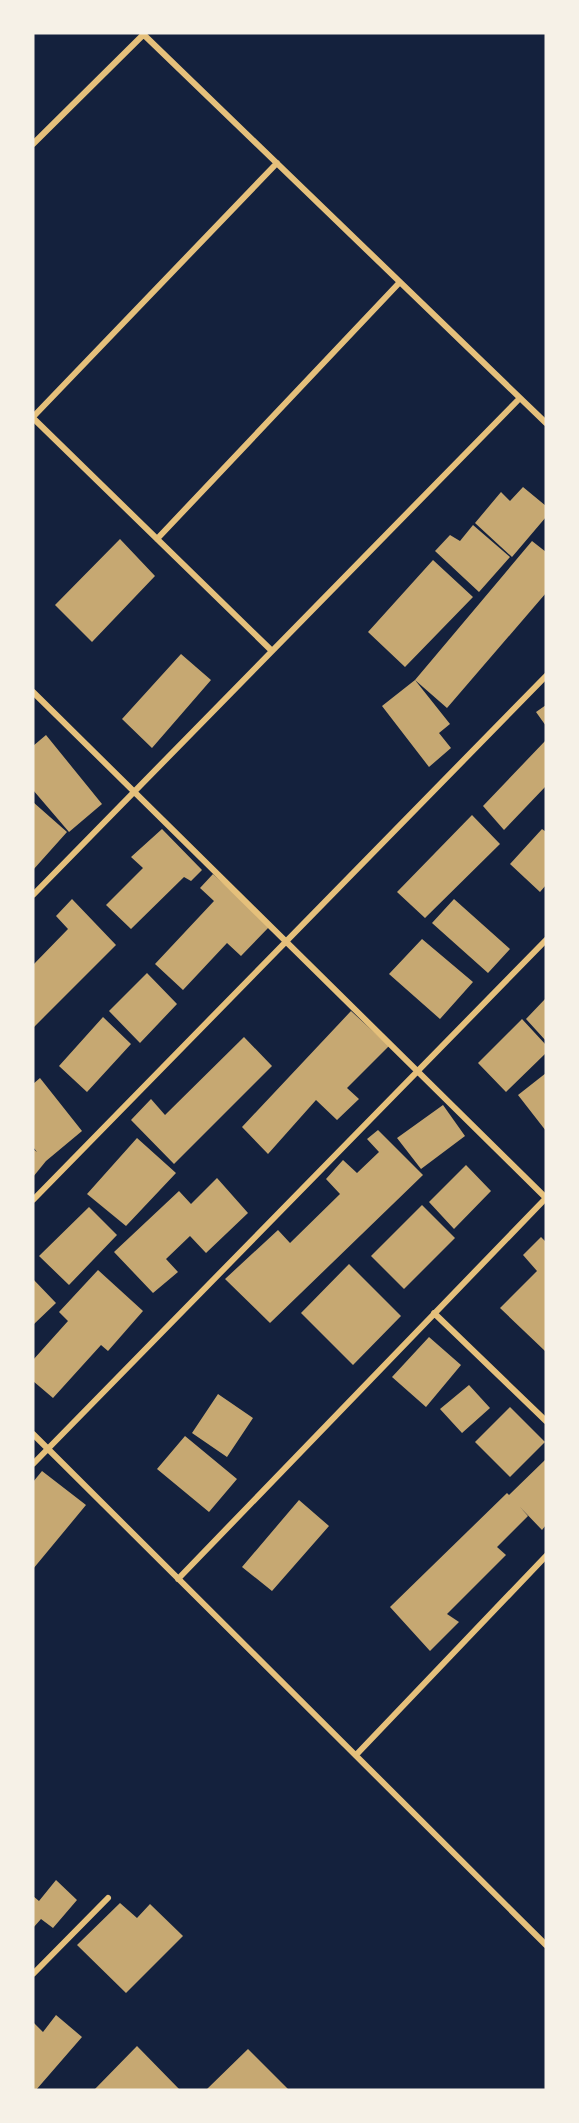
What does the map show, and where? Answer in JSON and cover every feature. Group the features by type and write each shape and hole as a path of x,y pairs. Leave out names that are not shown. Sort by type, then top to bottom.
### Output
{"street":[{"path":"33,144 143,34 546,423"},
{"path":"272,651 33,417 277,162"},
{"path":"157,539 400,282"},
{"path":"33,895 520,398"},
{"path":"33,1200 546,676"},
{"path":"33,692 546,1198 178,1579"},
{"path":"33,1464 546,940"},
{"path":"434,1313 546,1421"},
{"path":"33,1434 546,1945"},
{"path":"356,1755 546,1556"},
{"path":"33,1974 108,1898"}],"building":[{"path":"523,487 546,506 546,517 512,557 475,523 501,492 510,501"},
{"path":"473,525 510,557 479,592 435,551 450,535 460,541"},
{"path":"120,539 155,576 92,642 55,605"},
{"path":"532,541 546,552 546,593 447,708 415,680"},
{"path":"433,560 473,597 405,667 368,632"},
{"path":"181,654 211,680 152,748 122,719"},
{"path":"415,680 450,724 439,733 451,748 429,767 382,706"},
{"path":"546,705 546,726 536,712"},
{"path":"46,735 102,804 69,832 33,790 33,746"},
{"path":"546,740 546,786 504,830 483,806"},
{"path":"33,802 67,832 33,870"},
{"path":"472,815 500,844 425,918 397,892"},
{"path":"162,829 202,870 191,881 184,877 131,929 106,905 143,868 131,857"},
{"path":"542,829 546,832 546,885 540,892 510,864"},
{"path":"213,874 270,926 241,956 227,943 183,990 155,964 214,901 200,888"},
{"path":"72,899 116,945 33,1028 33,965 68,929 56,916"},
{"path":"454,899 510,949 488,973 432,923"},
{"path":"422,939 473,982 440,1019 389,974"},
{"path":"147,973 177,1004 140,1043 109,1011"},
{"path":"546,998 546,1041 526,1019"},
{"path":"351,1011 389,1046 347,1088 359,1099 337,1120 316,1100 268,1154 242,1127"},
{"path":"103,1017 131,1044 87,1092 59,1066"},
{"path":"522,1019 546,1045 546,1053 506,1092 478,1063"},
{"path":"244,1037 272,1066 174,1164 131,1120 151,1099 165,1115"},
{"path":"546,1073 546,1131 518,1095"},
{"path":"40,1078 82,1131 46,1161 33,1177 33,1149 37,1152 33,1147 33,1084"},
{"path":"443,1105 465,1136 421,1169 397,1138"},
{"path":"378,1130 423,1175 270,1323 225,1279 278,1230 290,1243 340,1194 326,1179 343,1160 357,1173 379,1152 367,1139"},
{"path":"137,1138 176,1173 126,1226 87,1194"},
{"path":"466,1165 491,1191 454,1229 429,1202"},
{"path":"217,1178 248,1213 206,1253 190,1236 166,1259 178,1272 153,1293 114,1252 179,1191 191,1204"},
{"path":"422,1205 455,1238 404,1289 371,1256"},
{"path":"89,1207 117,1235 69,1285 39,1256"},
{"path":"541,1237 546,1242 545,1351 500,1308 537,1271 523,1255"},
{"path":"349,1264 401,1316 353,1365 301,1313"},
{"path":"98,1270 143,1311 108,1351 101,1345 53,1398 33,1381 33,1360 68,1321 59,1312"},
{"path":"33,1279 56,1303 33,1325"},
{"path":"429,1337 461,1365 426,1407 392,1377"},
{"path":"469,1385 490,1408 462,1433 440,1409"},
{"path":"218,1394 253,1418 227,1457 192,1433"},
{"path":"510,1407 545,1442 510,1477 475,1442"},
{"path":"185,1436 237,1479 209,1512 157,1469"},
{"path":"546,1459 546,1525 542,1530 520,1507 528,1516 497,1547 506,1555 447,1614 459,1622 430,1651 390,1607 507,1493 509,1495"},
{"path":"42,1471 86,1505 33,1569 33,1482"},
{"path":"299,1500 329,1526 272,1591 242,1567"},
{"path":"56,1880 77,1900 53,1928 41,1919 33,1928 33,1896 39,1901"},
{"path":"120,1903 137,1918 150,1904 183,1936 126,1993 77,1945"},
{"path":"56,2015 82,2037 36,2090 33,2090 33,2022 43,2032"},
{"path":"137,2046 180,2090 94,2090"},
{"path":"248,2049 289,2090 206,2090"}]}
